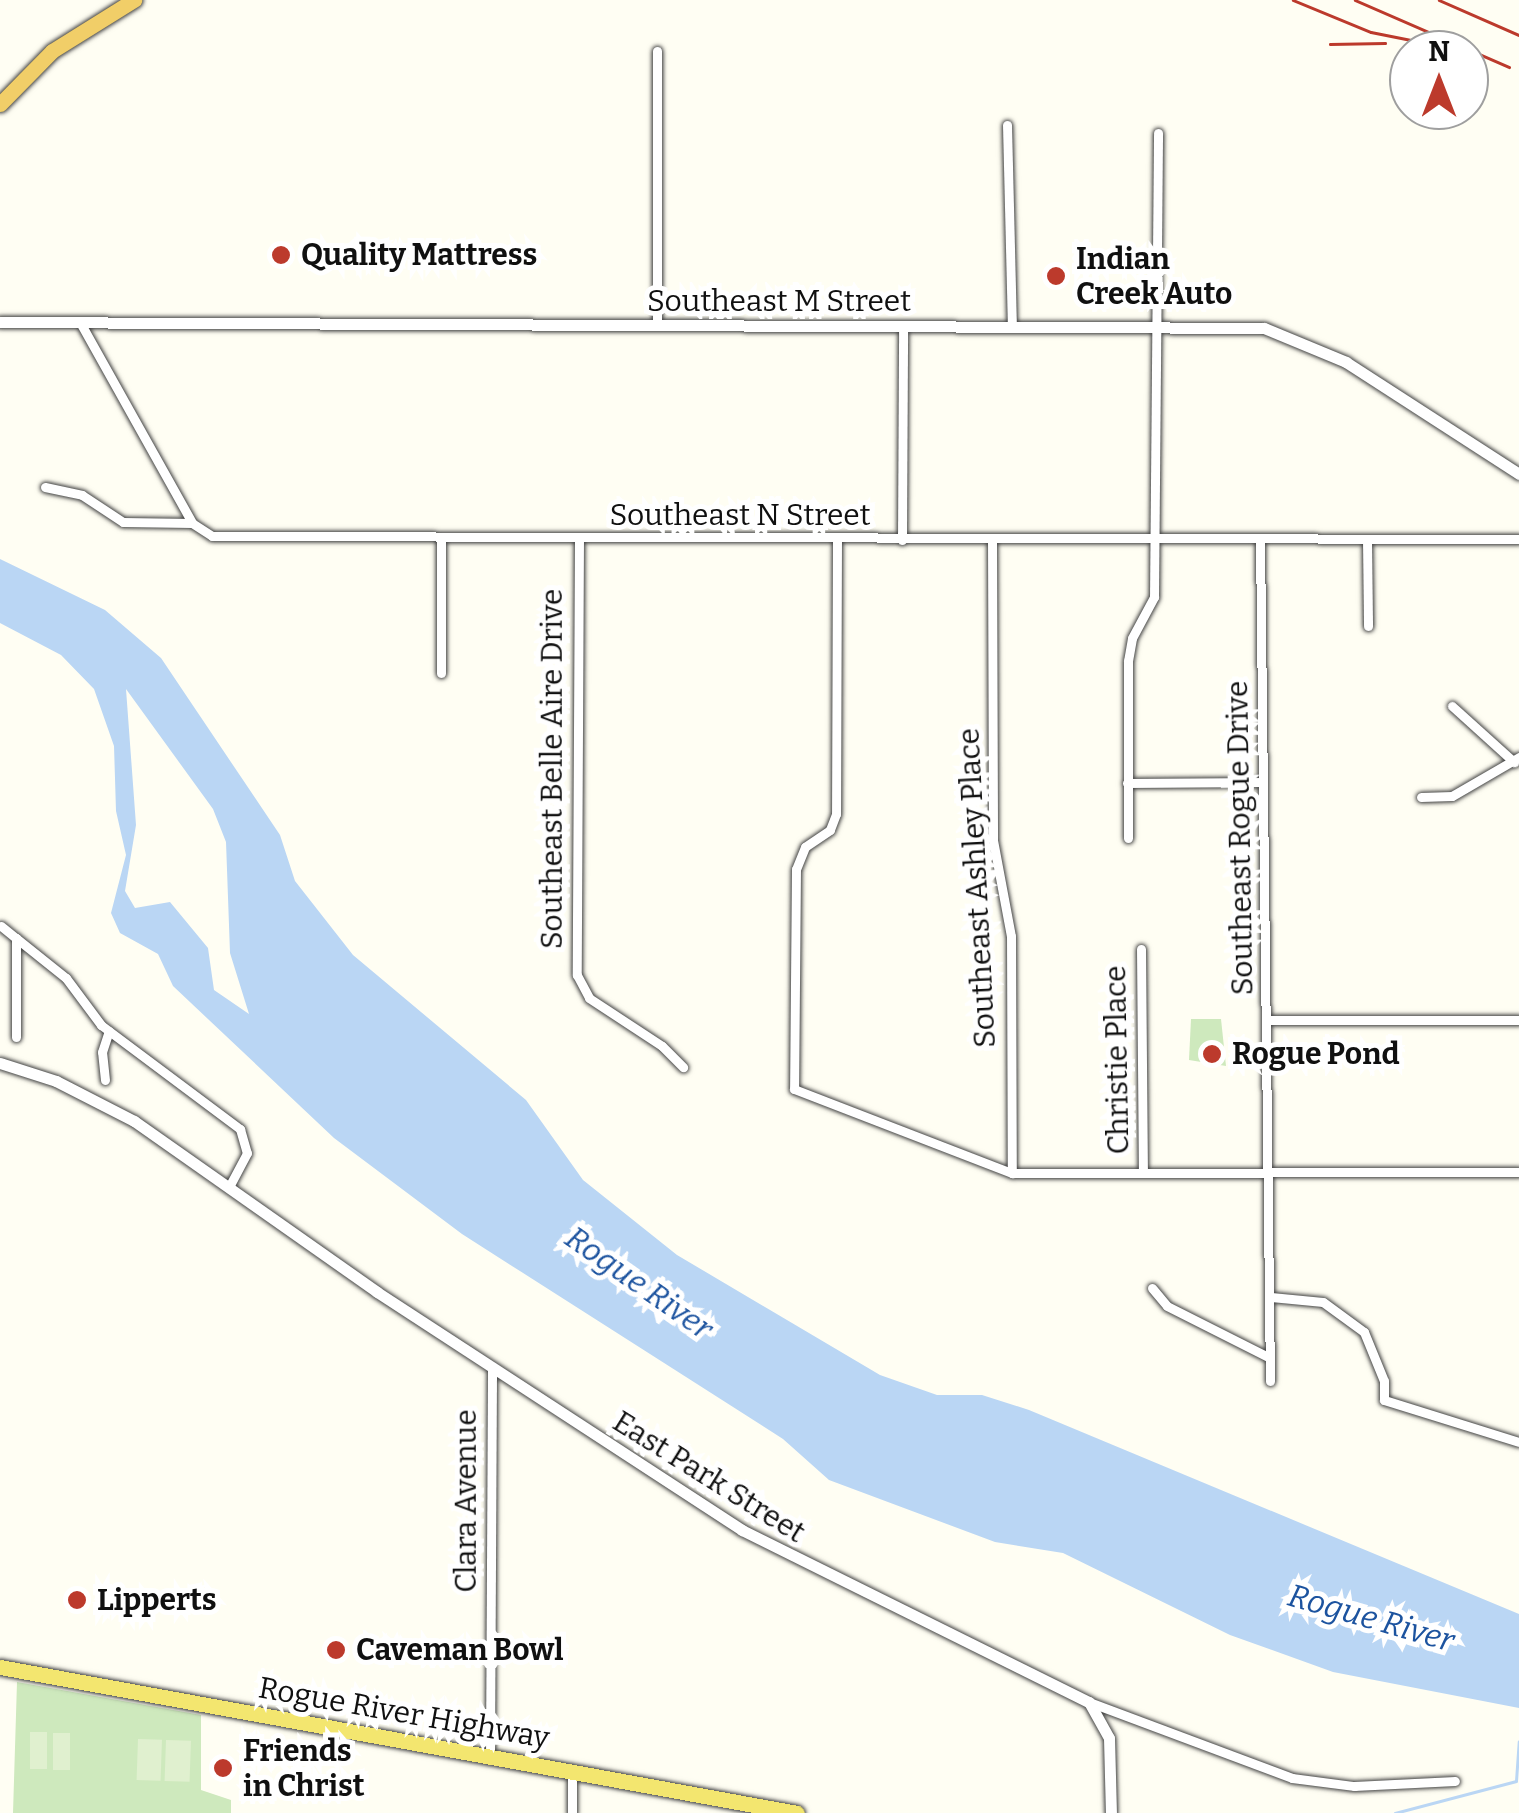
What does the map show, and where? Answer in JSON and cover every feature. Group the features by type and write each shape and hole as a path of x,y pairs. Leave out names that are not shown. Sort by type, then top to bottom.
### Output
{"highway":[{"path":"0,104 66,39 134,0"}],"main road":[{"name":"Rogue River Highway","path":"0,1666 798,1813"}],"street":[{"path":"657,51 657,326"},
{"path":"1008,125 1012,326"},
{"path":"1128,838 1128,661 1154,598 1158,133"},
{"name":"Southeast M Street","path":"0,322 1012,326 1276,332 1346,362 1519,474"},
{"path":"81,324 192,523"},
{"path":"902,540 903,326"},
{"name":"Southeast N Street","path":"44,486 82,495 123,522 192,523 212,536 1519,539"},
{"path":"441,537 441,672"},
{"name":"Southeast Belle Aire Drive","path":"579,539 576,975 589,998 662,1046 683,1067"},
{"path":"837,540 836,814 830,830 806,846 796,868 794,1089 1012,1173 1519,1172"},
{"name":"Southeast Ashley Place","path":"992,540 993,840 1010,936 1012,1173"},
{"name":"Southeast Rogue Drive","path":"1260,540 1270,1381"},
{"path":"1367,540 1368,626"},
{"path":"1420,797 1452,796 1516,759 1452,706"},
{"path":"1127,782 1264,782"},
{"path":"2,926 66,978 105,1028 240,1129 247,1153 230,1185"},
{"path":"16,938 16,1037"},
{"name":"Christie Place","path":"1140,948 1142,1172"},
{"path":"1268,1020 1519,1020"},
{"path":"105,1028 105,1080"},
{"name":"East Park Street","path":"0,1063 94,1100 230,1185 492,1367 786,1556 1090,1702 1292,1778 1354,1786 1455,1781"},
{"path":"1152,1288 1167,1306 1270,1358"},
{"path":"1271,1297 1323,1302 1364,1332 1384,1381 1384,1400 1519,1442"},
{"name":"Clara Avenue","path":"490,1756 492,1367"},
{"path":"1090,1702 1109,1738 1111,1813"},
{"path":"572,1772 572,1813"}],"green space":[{"path":"1191,1019 1221,1019 1226,1066 1189,1060"},
{"path":"17,1682 201,1715 201,1790 231,1800 231,1813 13,1813"},
{"path":"30,1732 47,1732 47,1769 30,1769"},
{"path":"53,1733 70,1733 70,1770 53,1770"},
{"path":"138,1739 162,1740 161,1781 137,1780"},
{"path":"166,1740 191,1741 190,1782 165,1781"}],"water":[{"name":"Rogue River","path":"0,559 105,610 161,658 280,835 295,881 353,955 526,1100 583,1180 677,1255 880,1375 937,1395 982,1395 1029,1410 1519,1614 1519,1708 1333,1672 1230,1635 1063,1553 995,1542 829,1480 783,1439 462,1234 334,1138 173,986 158,954 120,933 111,913 126,855 116,811 114,746 94,689 61,655 0,623","holes":["126,689 213,809 226,842 230,953 249,1014 214,990 208,948 170,902 135,908 125,891 136,825"]}],"waterway":[{"path":"1395,1813 1516,1781 1519,1742"}],"railway":[{"path":"1293,0 1389,36"},
{"path":"1355,0 1509,67"},
{"path":"1439,0 1519,35"},
{"path":"1330,44 1385,43"}],"place":[{"name":"Quality Mattress","path":"281,255"},
{"name":"Indian Creek Auto","path":"1056,276"},
{"name":"Rogue Pond","path":"1212,1054"},
{"name":"Lipperts","path":"77,1600"},
{"name":"Caveman Bowl","path":"336,1650"},
{"name":"Friends in Christ","path":"223,1768"}]}
